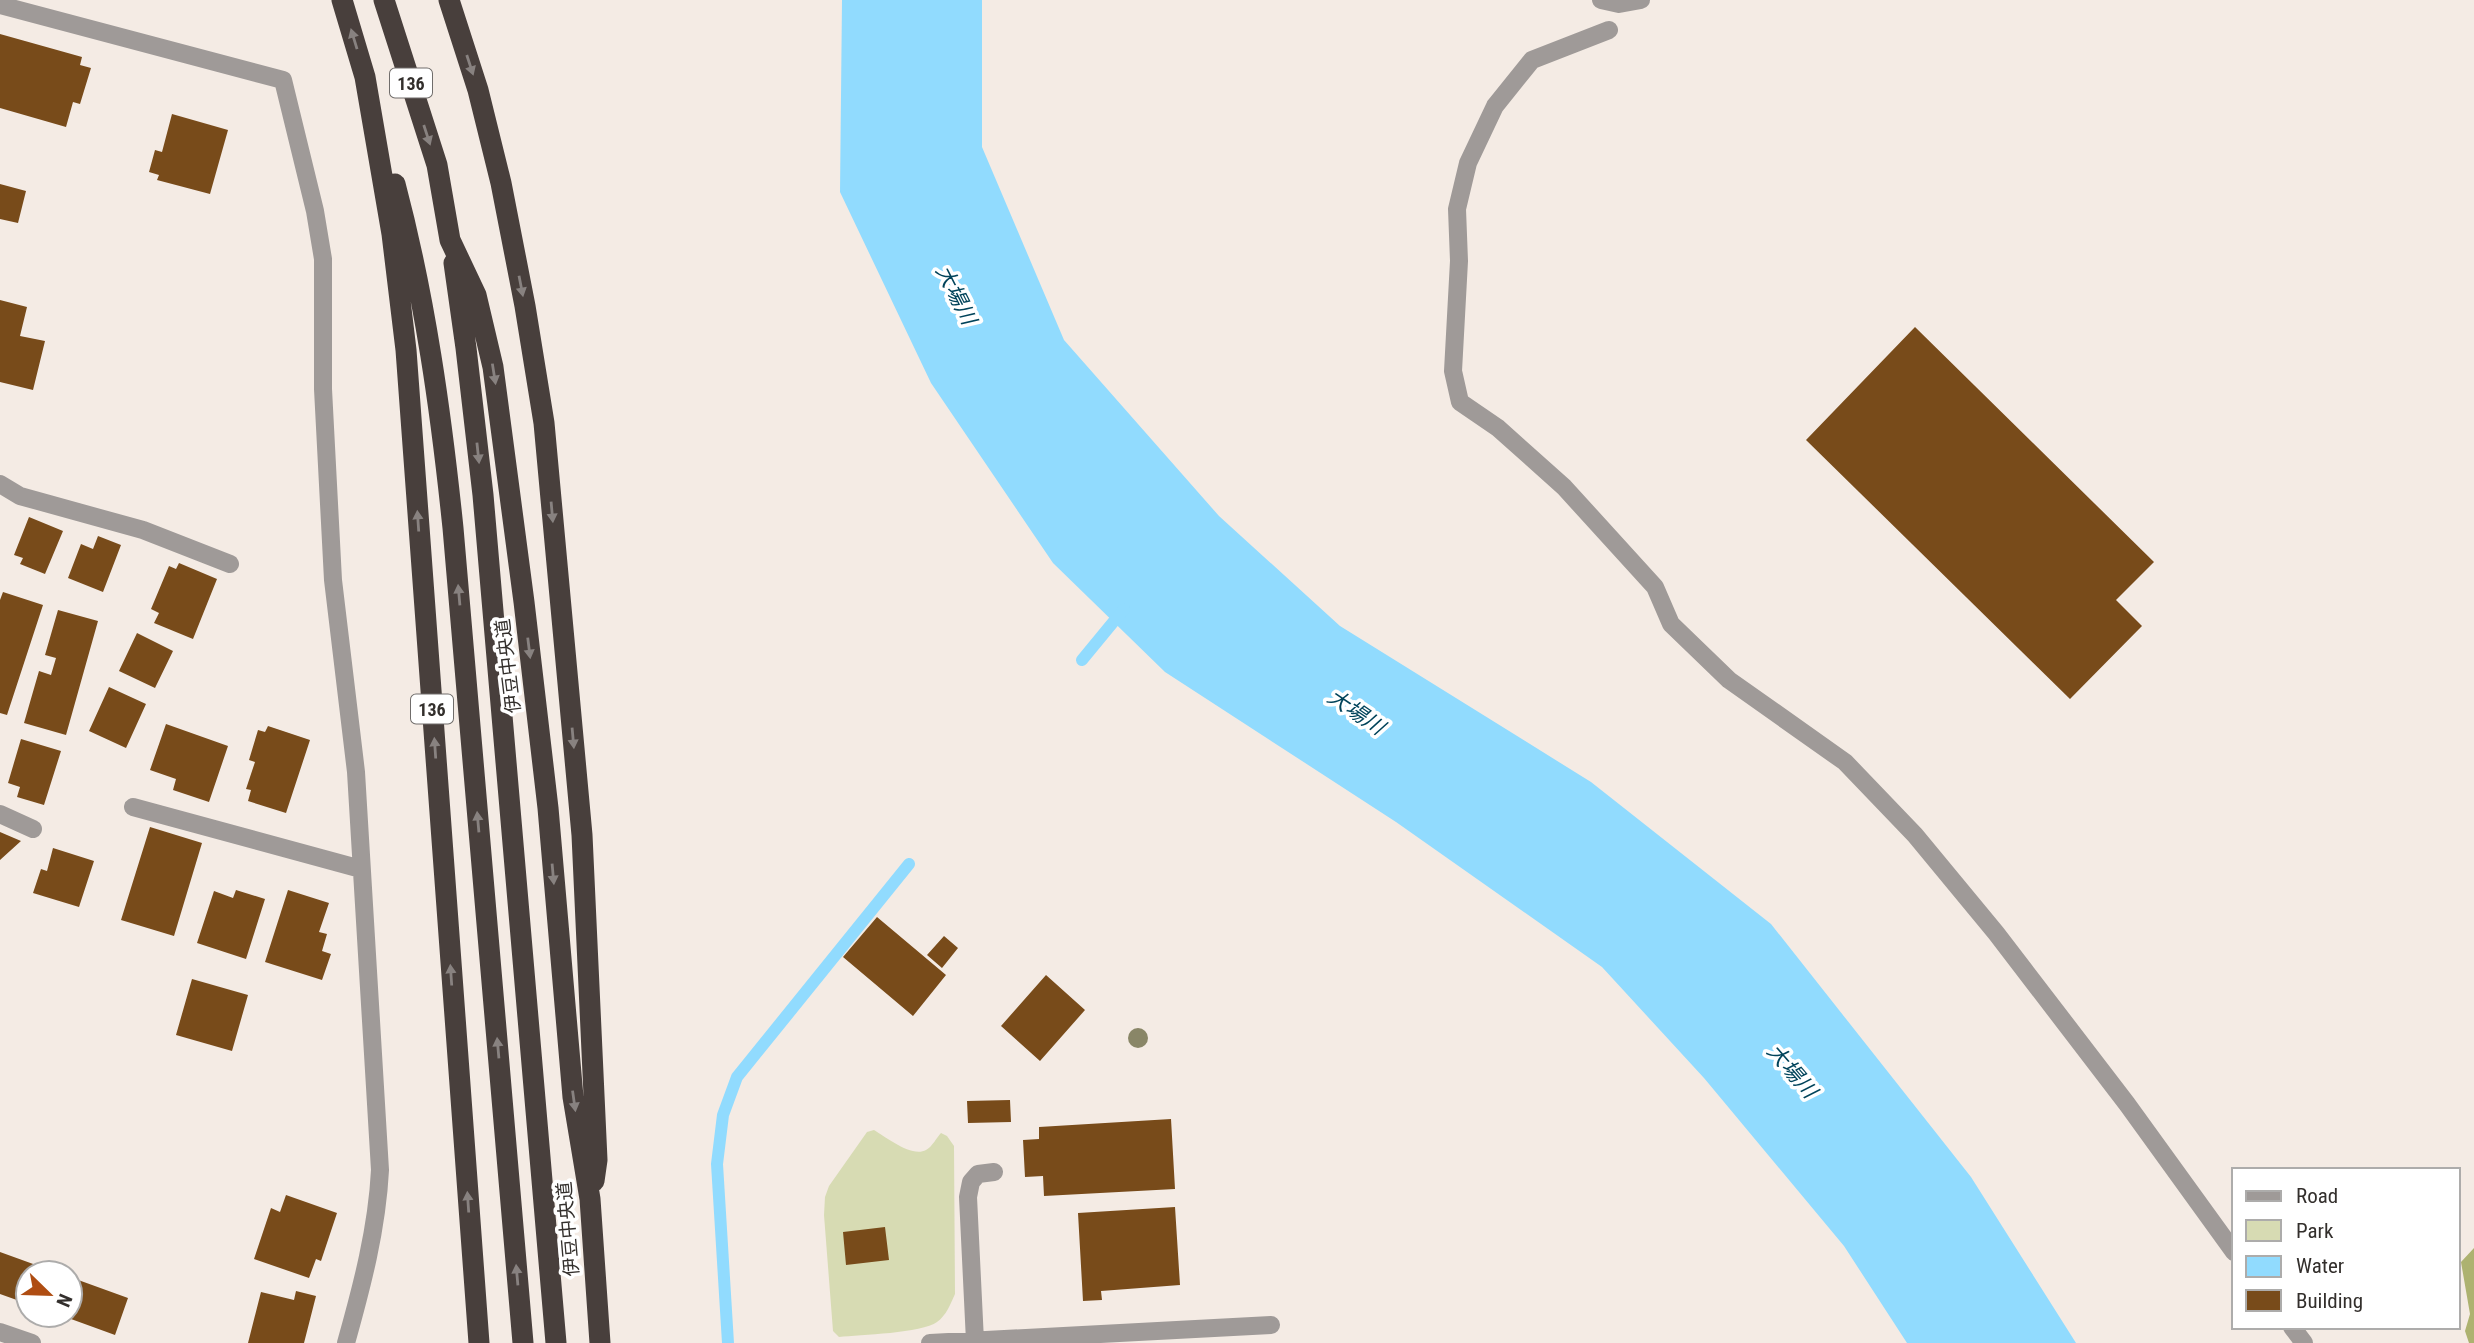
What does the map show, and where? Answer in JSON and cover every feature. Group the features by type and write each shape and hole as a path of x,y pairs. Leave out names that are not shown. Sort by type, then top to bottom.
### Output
{"highway":[{"name":"136","path":"342,0 365,78 392,234 406,350 479,1343"},
{"name":"伊豆中央道","path":"384,0 437,165 450,240 476,295 493,367 548,808 572,1097 590,1199 600,1343"},
{"path":"449,0 478,90 501,184 544,423 582,835 597,1160 590,1199"},
{"path":"365,78 415,263 441,415 457,569 523,1343"},
{"path":"450,240 483,495 556,1343"}],"street":[{"path":"1601,0 1641,0"},
{"path":"0,5 283,80 315,211 323,260 323,388 333,580 356,772 380,1170 378,1209 346,1343"},
{"path":"1609,30 1532,61 1495,106 1468,163 1457,209 1459,261 1453,371 1460,402 1498,428 1564,486 1656,587 1671,624 1729,680 1845,762 1915,835 1996,933 2094,1061 2232,1249"},
{"path":"0,484 20,496 143,530 230,564"},
{"path":"133,807 361,869"},
{"path":"0,814 33,829"},
{"path":"975,1340 968,1196 971,1182 978,1174 994,1172"},
{"path":"930,1343 1170,1337 1271,1325"},
{"path":"0,1332 32,1343"}],"green space":[{"path":"874,1130 899,1146 914,1151 928,1149 941,1133 947,1136 954,1146 955,1294 943,1316 929,1326 839,1337 833,1331 825,1197 829,1186 867,1132"},
{"path":"2474,1248 2474,1343 2469,1343 2465,1331 2470,1314 2461,1262"}],"water":[{"name":"大場川","path":"842,0 982,0 982,147 1064,340 1219,516 1340,626 1591,782 1771,924 1971,1177 2076,1343 1907,1343 1844,1246 1704,1078 1602,967 1396,822 1165,672 1053,563 931,383 840,192"}],"building":[{"path":"0,34 82,57 80,65 91,68 80,104 73,102 66,127 0,108"},
{"path":"172,114 228,130 210,194 157,180 159,175 149,172 155,150 162,152"},
{"path":"0,184 26,191 18,223 0,219"},
{"path":"0,300 27,307 20,336 45,341 33,390 0,382"},
{"path":"1915,327 2154,562 2116,600 2142,626 2070,699 1806,440"},
{"path":"29,517 63,531 45,574 20,564 23,558 14,555"},
{"path":"98,536 121,545 103,592 68,578 81,544 93,549"},
{"path":"179,563 217,579 193,639 154,623 159,613 151,609 169,566 176,569"},
{"path":"3,592 43,605 7,715 0,713 0,600"},
{"path":"58,610 98,621 66,735 24,723 39,671 51,675 56,658 45,655"},
{"path":"137,633 173,651 155,688 119,671"},
{"path":"109,687 146,704 126,748 89,731"},
{"path":"166,724 228,746 209,802 173,790 176,779 150,770"},
{"path":"268,726 310,740 286,813 248,801 251,790 246,789 255,762 249,760 258,730 265,732"},
{"path":"21,739 61,751 44,805 17,797 20,787 8,783"},
{"path":"150,827 202,843 174,936 121,920"},
{"path":"0,832 21,841 0,860"},
{"path":"53,848 94,861 79,907 33,893 41,869 47,871"},
{"path":"236,890 265,899 246,959 197,943 214,891 233,898"},
{"path":"288,890 329,903 319,932 327,934 322,951 331,954 322,980 265,962"},
{"path":"877,917 946,975 913,1016 843,957"},
{"path":"944,936 958,948 942,968 927,955"},
{"path":"1046,975 1085,1010 1040,1061 1001,1026"},
{"path":"192,979 248,995 232,1051 176,1035"},
{"path":"1010,1100 1011,1122 968,1123 967,1101"},
{"path":"1171,1119 1175,1189 1044,1196 1043,1176 1025,1177 1023,1140 1039,1139 1039,1127"},
{"path":"286,1195 337,1213 321,1261 316,1259 309,1278 254,1259 271,1208 280,1212"},
{"path":"1175,1207 1180,1285 1101,1291 1102,1300 1083,1301 1078,1213"},
{"path":"885,1227 889,1260 846,1265 843,1232"},
{"path":"0,1252 19,1259 14,1259 14,1299 0,1294"},
{"path":"84,1282 128,1298 115,1335 84,1324"},
{"path":"296,1291 316,1296 304,1343 248,1343 261,1292 294,1300"}],"waterway":[{"path":"1082,660 1124,609"},
{"path":"728,1343 717,1164 723,1115 737,1077 909,864"}]}
